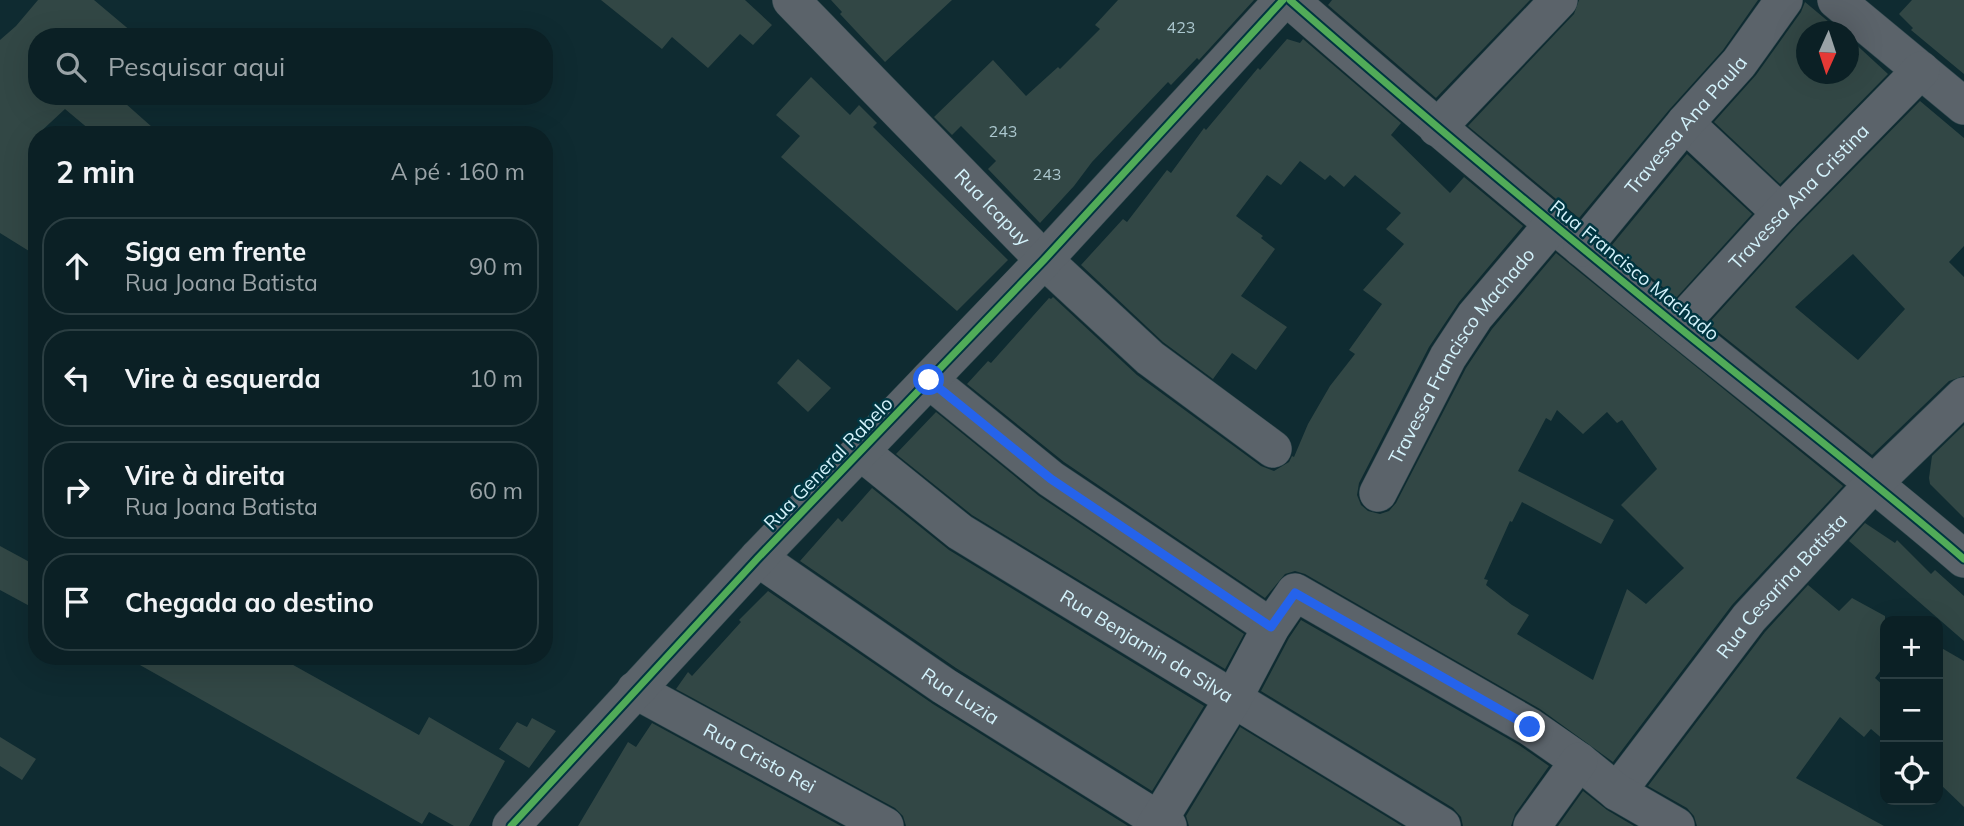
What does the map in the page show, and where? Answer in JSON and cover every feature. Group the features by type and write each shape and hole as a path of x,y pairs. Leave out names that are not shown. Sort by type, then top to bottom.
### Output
{"street":[{"name":"Rua Icapuy","path":"791,0 1044,260 1150,358 1273,449"},
{"name":"Rua General Rabelo","path":"511,826 758,558 1044,260 1283,0"},
{"name":"Rua Francisco Machado","path":"1290,0 1437,128 1678,326 1875,482 1964,559"},
{"path":"1437,128 1559,0"},
{"name":"Travessa Ana Paula","path":"1582,248 1685,123 1739,63 1784,0"},
{"path":"1836,0 1964,106"},
{"name":"Travessa Ana Cristina","path":"1678,326 1781,213 1921,70"},
{"path":"1685,123 1781,213"},
{"name":"Travessa Francisco Machado","path":"1378,493 1448,357 1475,316 1553,224"},
{"path":"929,380 1051,479 1271,627"},
{"name":"Rua Cesarina Batista","path":"1617,792 1749,618 1875,482 1964,396"},
{"name":"Rua Benjamin da Silva","path":"861,452 960,532 1442,826"},
{"name":"Rua Luzia","path":"758,558 944,686 1161,824"},
{"path":"1161,824 1271,627 1295,593 1530,727 1617,792 1676,826"},
{"name":"Rua Cristo Rei","path":"635,690 885,826"},
{"path":"1532,826 1579,761"}],"building":[{"path":"38,0 94,0 127,28 28,28 28,105 127,105 151,126 85,126 65,109 47,126 28,126 28,250 0,233 0,40"},
{"path":"601,0 745,0 772,25 753,45 740,34 708,68 672,37 662,49"},
{"path":"831,0 952,0 885,62 840,14 842,12"},
{"path":"1118,0 1254,0 1199,60 1197,58 1171,85 1168,82 1092,162 1040,223 988,169 996,161 961,126 952,135 934,117 993,60 1026,96 1058,67 1060,69 1100,29 1095,25"},
{"path":"1332,0 1530,0 1436,98 1328,5"},
{"path":"1579,0 1758,0 1723,50 1579,218 1468,126 1574,14"},
{"path":"1912,0 1964,0 1964,74 1911,30 1913,28 1899,14"},
{"path":"1805,2 1828,21 1796,21 1796,84 1859,84 1859,47 1888,74 1780,184 1714,122 1756,75 1801,12"},
{"path":"1287,39 1300,43 1303,39 1401,123 1391,135 1450,193 1464,177 1523,226 1459,302 1429,347 1359,483 1357,495 1361,505 1368,511 1380,514 1389,511 1396,503 1466,368 1492,329 1556,253 1843,486 1732,605 1613,762 1540,709 1305,574 1295,571 1285,574 1265,598 1064,462 967,384 988,361 991,363 1049,298 1053,297 1137,375 1261,466 1274,471 1294,457 1308,424 1330,386 1355,354 1349,350 1382,304 1363,290 1404,244 1386,229 1401,213 1355,175 1344,187 1330,175 1325,180 1300,161 1281,185 1267,175 1236,216 1263,236 1261,238 1275,249 1241,296 1287,327 1256,370 1232,353 1213,379 1163,342 1081,265 1123,219 1127,222 1167,170 1171,173 1204,128 1206,130 1258,68 1260,70","holes":["1557,410 1583,434 1607,412 1617,423 1622,420 1657,469 1621,505 1684,568 1646,604 1627,589 1593,680 1517,634 1529,615 1486,585 1488,580 1484,579 1510,521 1512,522 1522,502 1601,544 1614,520 1518,471 1546,418 1551,421"]},
{"path":"811,77 850,115 859,105 877,123 873,127 1008,260 957,311 781,157 800,136 776,115"},
{"path":"1920,101 1964,138 1964,246 1949,262 1964,277 1964,376 1949,381 1872,455 1708,324 1796,227","holes":["1853,254 1905,309 1858,360 1795,307"]},
{"path":"1687,154 1752,214 1676,298 1612,245"},
{"path":"798,359 831,388 808,412 777,383"},
{"path":"936,412 1039,496 1244,634 1225,669 972,515 896,454"},
{"path":"1964,425 1964,518 1930,484 1929,478 1932,456"},
{"path":"872,488 949,550 1204,706 1152,791 956,668 800,561 838,518 842,522"},
{"path":"1865,523 1895,543 1897,540 1931,574 1935,570 1964,596 1964,641 1943,623 1943,616 1935,616 1849,541"},
{"path":"0,546 28,561 28,605 0,590"},
{"path":"1808,585 1839,611 1852,598 1885,616 1880,616 1880,672 1875,678 1880,682 1880,737 1871,729 1864,737 1840,717 1796,778 1884,826 1697,826 1694,816 1687,808 1648,786 1765,632"},
{"path":"768,591 933,704 1128,826 906,826 903,816 895,808 676,689 688,672 692,676 741,622 739,620"},
{"path":"1301,620 1519,745 1549,766 1515,814 1511,826 1463,826 1461,817 1453,808 1261,691"},
{"path":"1943,649 1964,661 1964,807 1943,787"},
{"path":"140,665 293,665 419,735 429,717 505,761 469,826 454,826 429,812 422,824"},
{"path":"532,718 556,731 529,768 499,749 517,722 527,727"},
{"path":"652,723 841,826 578,826 628,742 636,747"},
{"path":"1240,727 1402,826 1189,826 1186,816"},
{"path":"0,737 36,759 22,780 0,766"},
{"path":"1583,791 1607,810 1634,826 1558,826"}],"cycle path":[{"path":"511,826 758,558 1044,260 1283,0"},
{"path":"1290,0 1579,245 1964,559"}],"route":[{"path":"929,380 1051,479 1271,627 1295,593 1530,727"}]}
